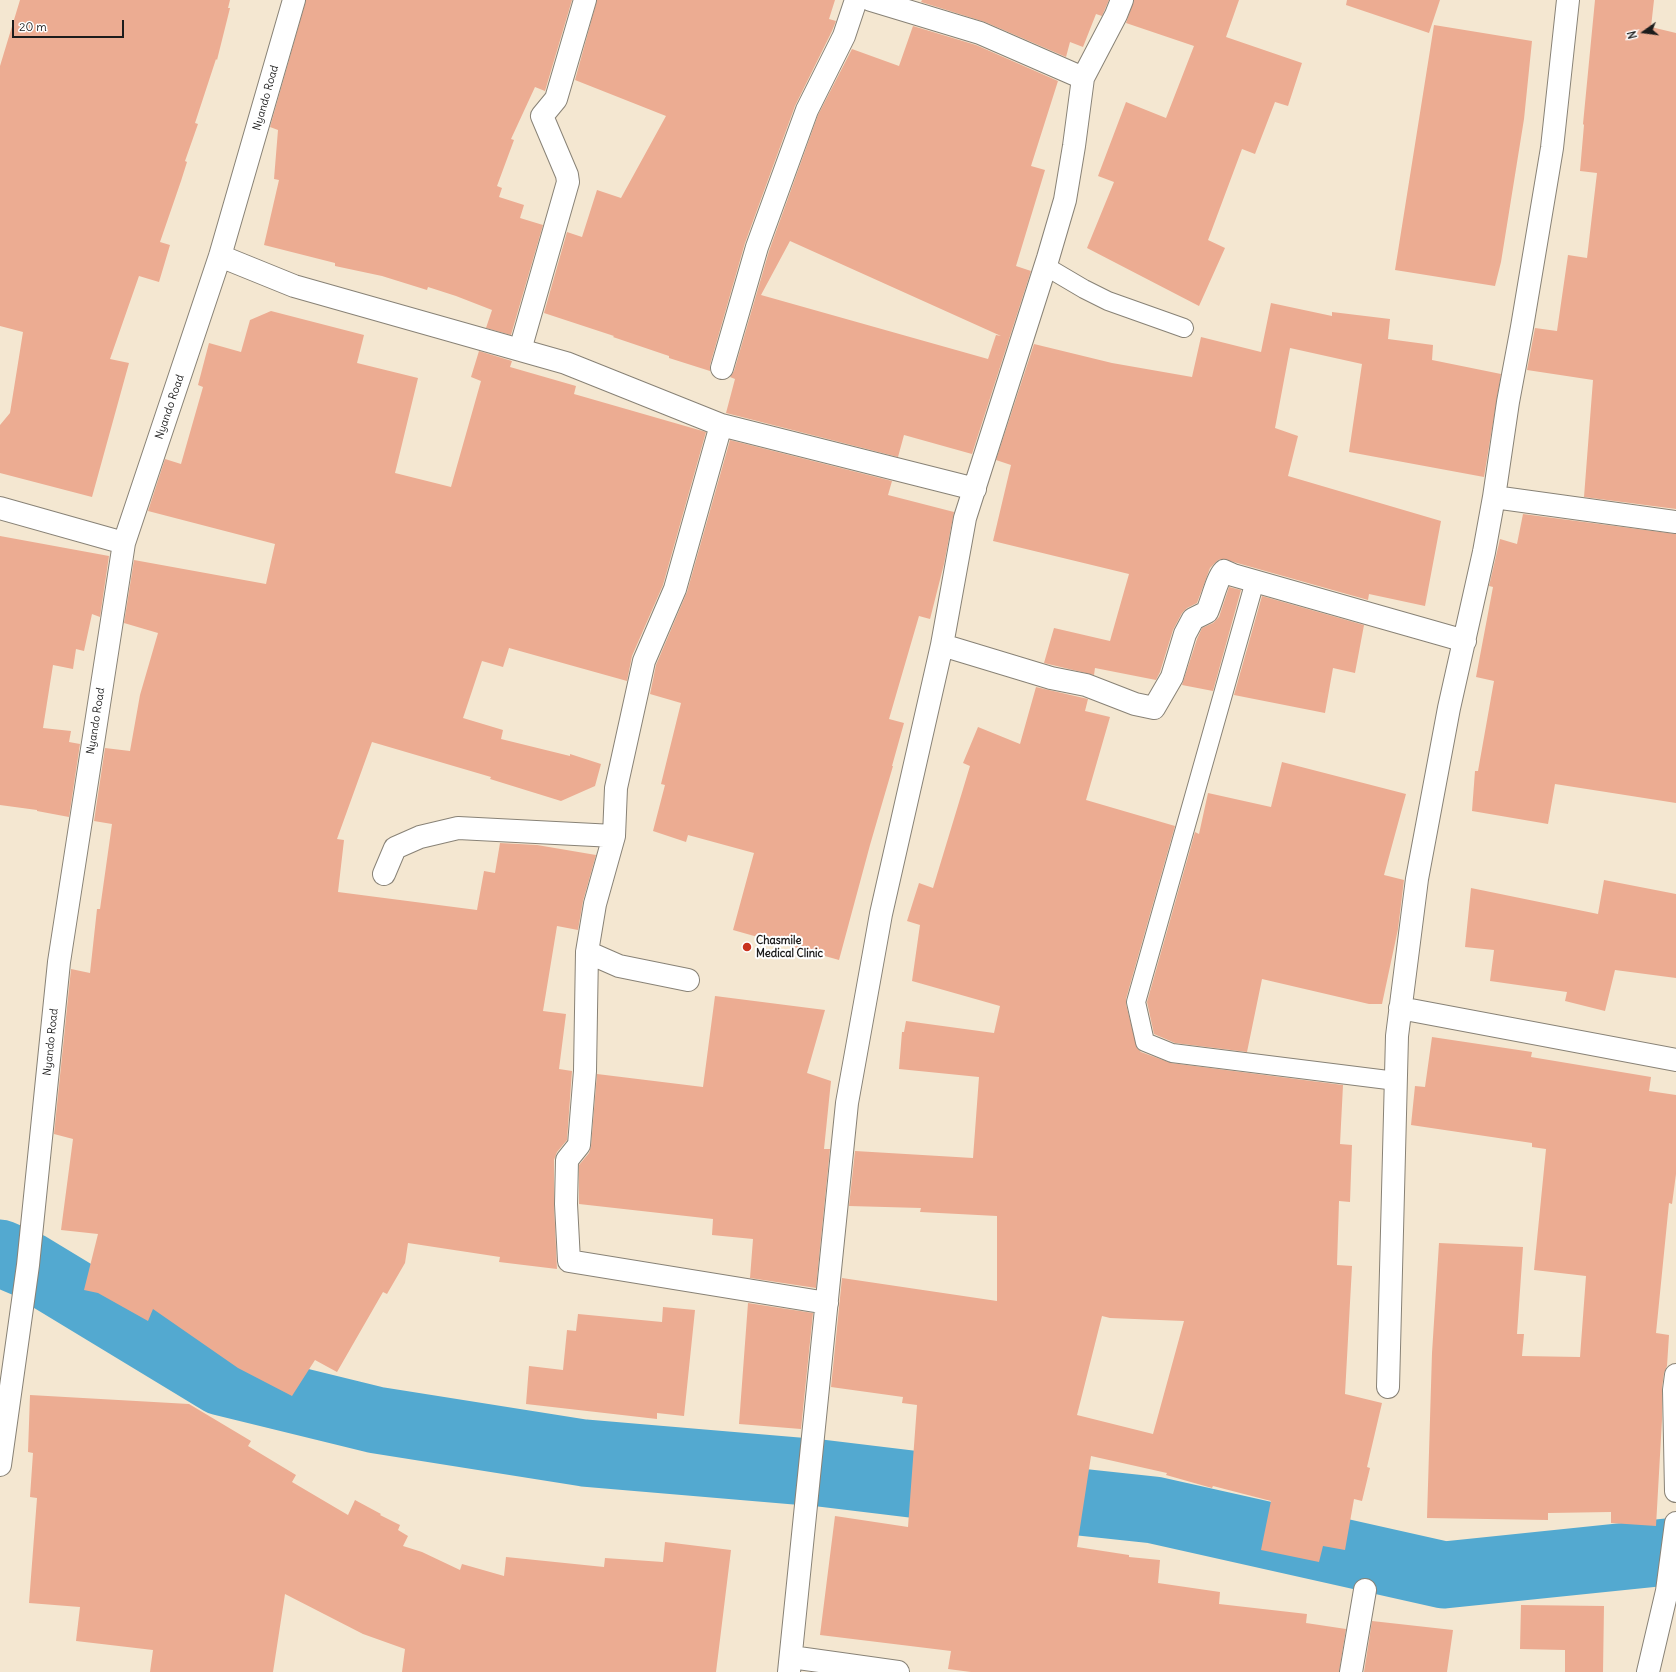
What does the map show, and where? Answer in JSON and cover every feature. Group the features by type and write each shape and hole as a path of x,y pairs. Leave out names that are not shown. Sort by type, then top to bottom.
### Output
{"street":[{"name":"Nyando Road","path":"0,1465 3,1427 28,1265 59,962 124,543 220,256 294,0"},
{"path":"520,350 568,182 567,175 542,116 556,99 585,0"},
{"path":"722,368 757,246 807,110 844,36 856,0"},
{"path":"871,0 980,33 1083,78"},
{"path":"898,1672 790,1665 847,1103 881,914 942,645 965,518 1065,200 1083,78 1116,15 1122,0"},
{"path":"1388,1387 1396,1036 1417,879 1449,708 1484,552 1508,402 1552,148 1568,0"},
{"path":"220,256 294,286 566,363 721,424 975,489"},
{"path":"721,424 675,589 644,661 616,788 614,836 595,904 587,952 586,1071 579,1145 567,1160 566,1204 569,1260 827,1303"},
{"path":"1494,497 1676,522"},
{"path":"0,508 124,543"},
{"path":"942,645 1051,678 1086,685 1135,704 1154,708 1172,676 1185,634 1193,620 1207,612 1216,589 1219,576 1224,571 1465,641"},
{"path":"384,874 395,848 420,837 458,828 614,836"},
{"path":"587,952 619,966 688,980"},
{"path":"1400,1008 1676,1060"},
{"path":"1676,1375 1674,1390 1676,1491"},
{"path":"1648,1672 1666,1591 1676,1523"},
{"path":"1351,1672 1365,1590"}],"lane":[{"path":"1045,266 1108,301 1184,328"},
{"path":"1255,581 1136,1002 1146,1042 1172,1053 1396,1081"}],"building":[{"path":"20,0 230,0 228,8 230,8 217,60 216,59 195,123 198,124 185,161 187,162 160,242 170,245 159,282 139,276 110,359 129,363 92,497 0,473 0,425 10,413 23,332 0,326 0,66"},
{"path":"306,0 572,0 545,91 535,87 511,139 514,140 497,186 502,188 499,197 524,205 520,218 543,225 511,335 486,328 492,310 456,296 428,287 427,290 382,276 335,266 335,263 264,245 279,180 274,179 278,130 270,127"},
{"path":"597,0 835,0 829,19 836,21 795,106 745,243 710,365 710,371 669,358 669,356 613,337 614,336 544,313 567,232 582,237 597,190 621,198 666,116 575,80"},
{"path":"922,0 1109,0 1102,16 1096,14 1083,47 1070,42 1066,57 985,22 921,2"},
{"path":"1134,0 1239,0 1226,37 1302,63 1288,106 1275,102 1255,154 1242,149 1208,240 1225,248 1199,306 1087,248 1114,182 1098,176 1126,102 1166,118 1194,46 1126,23"},
{"path":"1347,0 1440,0 1429,33 1346,5"},
{"path":"1595,0 1654,0 1651,27 1676,33 1676,509 1584,497 1593,380 1527,370 1535,328 1557,331 1568,255 1587,258 1597,173 1580,171"},
{"path":"1434,25 1532,41 1524,119 1501,262 1495,286 1395,270"},
{"path":"913,26 976,45 1058,81 1031,166 1045,170 1016,266 1031,271 972,454 904,435 898,457 726,413 735,379 730,377 734,371 769,251 818,115 852,49 899,66","holes":["790,241 1001,336 996,335 988,359 761,295"]},
{"path":"1271,303 1332,316 1332,312 1390,319 1388,339 1433,345 1432,360 1501,374 1484,477 1349,452 1362,364 1290,348 1275,428 1298,436 1288,476 1441,521 1425,606 1369,594 1368,600 1223,559 1218,560 1210,568 1197,603 1187,608 1182,613 1173,630 1160,672 1156,680 1095,668 1094,675 1044,663 1054,628 1110,641 1129,574 993,541 1011,465 996,460 1034,344 1112,363 1192,377 1201,337 1261,352"},
{"path":"271,311 364,335 357,363 418,378 395,473 451,487 481,381 471,377 479,351 512,361 510,367 576,386 574,394 706,432 663,585 632,656 627,681 509,648 503,667 482,661 463,718 503,730 501,739 570,756 570,754 601,764 595,786 561,801 490,779 491,777 372,742 337,839 344,840 338,892 477,910 484,871 495,873 500,843 537,845 596,855 583,901 578,930 557,926 543,1011 566,1014 559,1069 572,1071 567,1140 557,1152 554,1160 554,1205 557,1269 499,1262 500,1257 408,1243 405,1263 387,1294 383,1292 337,1372 315,1360 292,1396 238,1368 153,1309 148,1321 98,1293 84,1290 98,1234 61,1230 73,1139 54,1134 71,969 90,973 97,909 100,909 112,824 94,821 105,748 130,751 140,695 158,633 124,623 134,560 266,584 275,544 148,511 165,459 181,464 203,387 198,385 209,343 241,352 250,320"},
{"path":"730,440 892,481 888,495 954,512 944,564 930,619 919,616 889,719 904,723 839,960 733,930 754,853 688,835 686,842 653,831 665,785 661,784 681,703 650,694 656,665 687,592"},
{"path":"1523,514 1676,534 1676,803 1555,784 1548,824 1472,811 1475,771 1478,771 1494,681 1476,677 1493,587 1489,586 1500,539 1517,544"},
{"path":"0,536 109,556 100,617 92,614 84,651 76,649 73,669 53,665 43,728 71,731 69,742 80,744 69,817 37,810 0,805"},
{"path":"1229,587 1241,590 1213,691 1182,685 1202,628 1213,623 1219,617"},
{"path":"1262,596 1364,625 1355,673 1333,668 1325,713 1234,695"},
{"path":"1036,687 1088,699 1085,711 1110,717 1086,800 1175,826 1126,999 1137,1048 1141,1052 1171,1063 1343,1085 1340,1144 1352,1145 1350,1202 1339,1201 1337,1265 1352,1266 1345,1394 1382,1403 1367,1467 1370,1468 1362,1501 1354,1499 1345,1550 1323,1546 1319,1562 1261,1550 1271,1501 1213,1486 1212,1488 1166,1475 1167,1473 1091,1456 1077,1547 1129,1555 1129,1557 1160,1560 1158,1583 1220,1592 1219,1604 1307,1614 1306,1623 1346,1629 1339,1672 971,1672 948,1669 951,1651 820,1635 835,1516 908,1527 917,1405 902,1403 903,1397 831,1387 842,1278 997,1301 997,1216 920,1212 921,1208 849,1206 855,1151 973,1158 979,1077 899,1069 902,1032 904,1032 906,1021 994,1033 1000,1006 912,981 920,925 907,921 919,883 933,888 970,766 963,763 978,727 1020,744","holes":["1102,1316 1110,1318 1184,1321 1153,1434 1077,1415"]},
{"path":"1282,762 1406,794 1384,875 1404,880 1398,929 1382,1004 1369,1004 1262,979 1247,1052 1175,1043 1154,1034 1147,1002 1195,832 1199,834 1208,793 1271,807"},
{"path":"1604,880 1676,894 1676,978 1615,970 1605,1011 1565,1001 1567,992 1490,981 1494,950 1465,947 1471,888 1598,914"},
{"path":"715,996 825,1010 807,1073 831,1081 824,1149 830,1149 816,1288 750,1278 753,1239 712,1235 713,1219 579,1204 579,1165 589,1153 591,1146 597,1074 703,1087"},
{"path":"1432,1037 1532,1052 1531,1057 1651,1077 1649,1091 1676,1095 1676,1174 1672,1204 1669,1203 1656,1333 1669,1335 1667,1366 1664,1373 1662,1388 1662,1420 1656,1526 1611,1523 1611,1512 1548,1513 1548,1520 1427,1518 1432,1353 1439,1243 1523,1247 1517,1334 1524,1334 1522,1356 1580,1357 1586,1276 1534,1270 1546,1149 1532,1147 1532,1143 1411,1125 1415,1086 1425,1087"},
{"path":"748,1303 813,1313 801,1429 739,1424"},
{"path":"663,1307 695,1310 684,1416 657,1413 657,1419 526,1404 529,1366 563,1370 567,1330 576,1331 578,1314 662,1322"},
{"path":"30,1395 189,1404 251,1441 248,1446 296,1475 292,1482 348,1515 355,1500 400,1525 398,1530 408,1536 403,1546 422,1552 460,1570 462,1564 504,1576 506,1557 604,1567 605,1558 663,1562 665,1542 731,1550 716,1672 402,1672 405,1649 363,1634 285,1594 273,1672 150,1672 153,1650 76,1641 80,1607 29,1603 37,1498 30,1497 33,1453 28,1452"},
{"path":"1521,1605 1604,1606 1603,1672 1565,1672 1565,1650 1520,1649"},
{"path":"1372,1621 1453,1630 1447,1672 1364,1672"}],"waterway":[{"path":"0,1253 28,1265 221,1382 376,1420 584,1453 820,1473 1154,1510 1444,1575 1676,1551"}],"place":[{"name":"Chasmile Medical Clinic","path":"747,947"}]}
